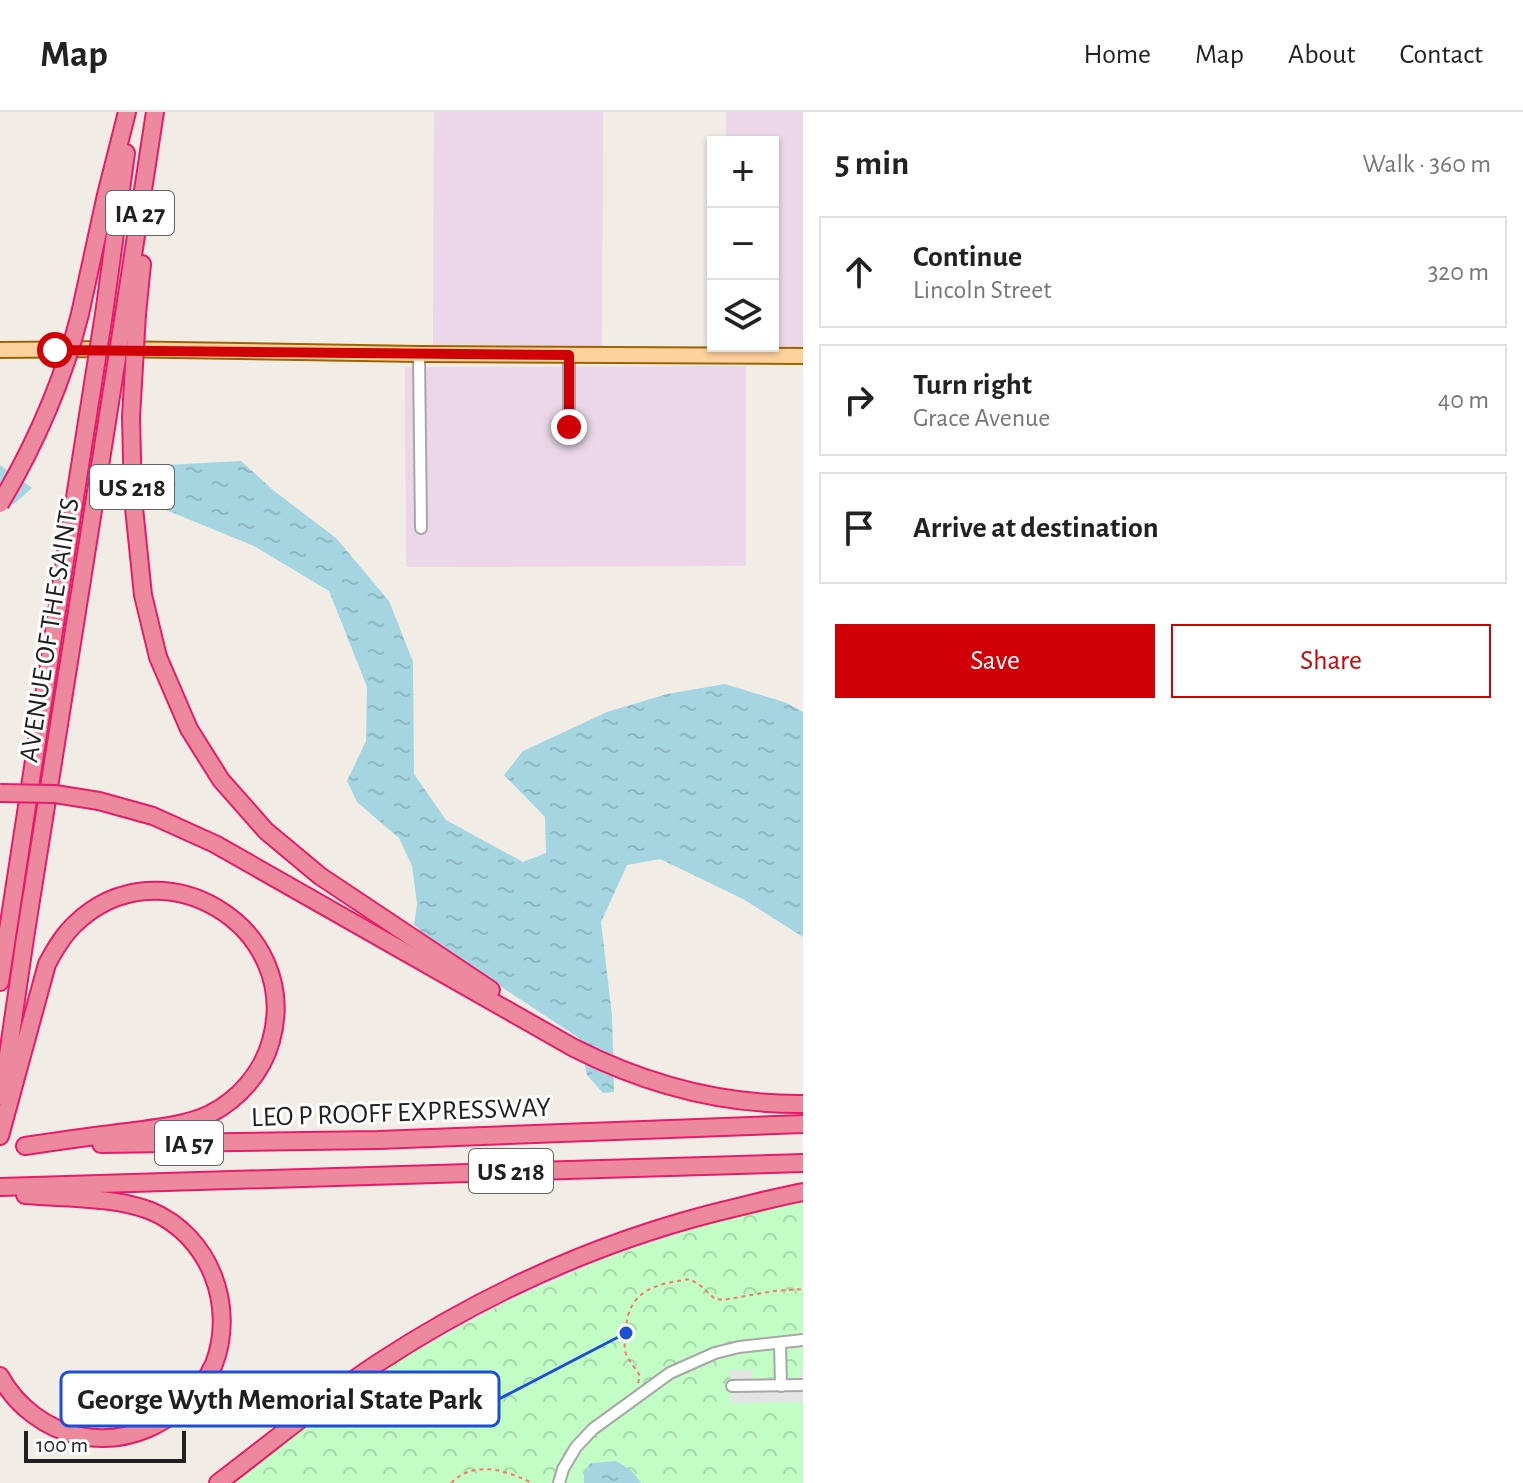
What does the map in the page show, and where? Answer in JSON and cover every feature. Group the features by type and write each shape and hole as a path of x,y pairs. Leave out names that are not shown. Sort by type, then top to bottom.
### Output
{"highway":[{"path":"0,504 34,444 64,372 106,195 130,112"},
{"name":"AVENUE OF THE SAINTS","path":"0,982 104,314 130,112"},
{"name":"AVENUE OF THE SAINTS","path":"0,1110 8,1090 25,938 75,624 130,314 157,112"},
{"name":"US 218","path":"130,314 133,498 143,595 158,657 189,729 221,780 275,839 320,876 574,1048 656,1083 745,1102 803,1104"},
{"path":"0,793 55,794 99,801 176,825 254,865 574,1048"},
{"path":"0,1136 8,1090 47,964 55,948 75,924 109,901 150,891 176,892 203,900 237,921 267,963 276,1005 269,1046 257,1072 239,1094 201,1118 184,1123 25,1146"},
{"name":"LEO P ROOFF EXPRESSWAY","path":"0,1147 378,1140 803,1124"},
{"name":"US 218","path":"0,1190 803,1163"},
{"path":"0,1190 133,1205 168,1219 192,1241 211,1268 217,1283 222,1316 213,1364 195,1393 174,1415 138,1433 99,1438 70,1434 50,1426 23,1407 0,1376"},
{"path":"218,1483 376,1364 479,1302 563,1263 645,1232 803,1192"}],"main road":[{"path":"0,350 803,356"}],"street":[{"path":"419,354 421,528"},
{"path":"569,355 569,427"},
{"path":"559,1483 576,1447 593,1429 670,1373 715,1353 739,1347 803,1340"},
{"path":"780,1343 781,1386"},
{"path":"732,1386 803,1385"}],"path":[{"path":"635,1386 640,1376 626,1354 627,1319 635,1300 656,1286 690,1279 715,1299 723,1300 803,1289"},
{"path":"451,1483 461,1474 474,1469 502,1471 532,1483"}],"shaded area":[{"path":"434,112 603,112 602,346 433,345"},
{"path":"726,112 803,112 803,348 779,348 779,136 726,136"},
{"path":"746,366 746,566 406,567 405,367"},
{"path":"801,1368 803,1402 731,1403 730,1370 752,1370 753,1378 800,1378"}],"green space":[{"path":"803,1202 803,1483 234,1483 395,1363 504,1303 611,1256 722,1220"}],"water":[{"path":"241,461 336,538 389,601 413,662 414,774 446,820 523,862 546,853 545,817 504,775 523,751 607,712 667,694 725,684 787,703 803,712 803,937 743,899 660,859 627,865 601,922 612,1015 614,1092 603,1093 587,1075 579,1038 433,942 414,925 417,904 412,866 399,838 357,802 347,781 366,741 367,687 329,591 254,546 166,510 145,493 148,478 165,465"},
{"path":"0,465 32,488 14,504 0,505"},
{"path":"616,1461 632,1471 641,1483 584,1483 584,1472 591,1463"}],"place":[{"name":"George Wyth Memorial State Park","path":"626,1333"}],"route":[{"path":"55,350 569,355 569,427"}]}
